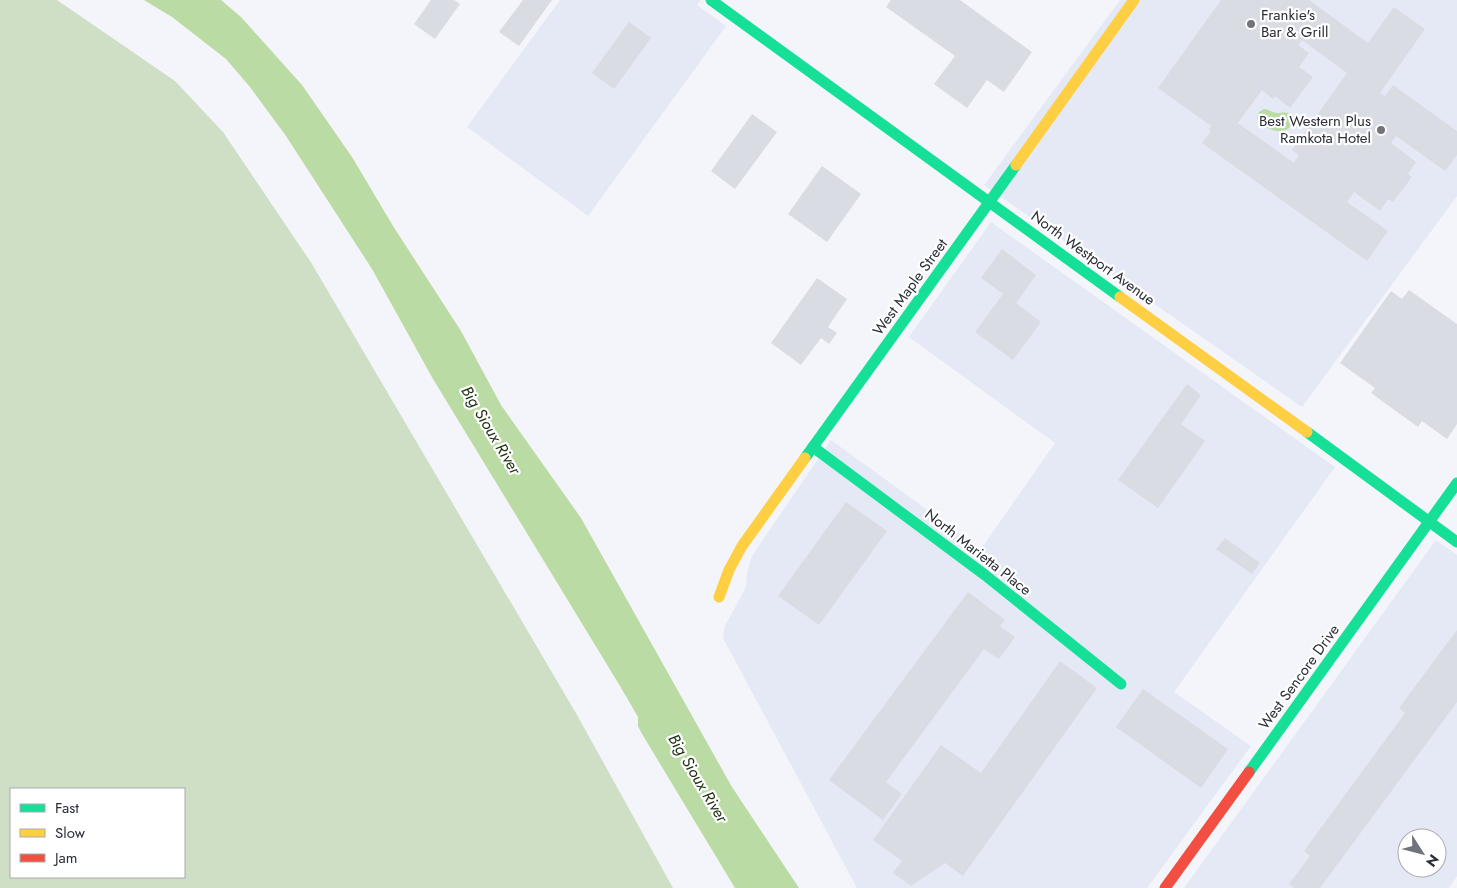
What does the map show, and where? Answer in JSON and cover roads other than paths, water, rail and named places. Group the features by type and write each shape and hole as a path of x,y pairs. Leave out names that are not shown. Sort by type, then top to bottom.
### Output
{"street":[{"name":"North Westport Avenue","path":"711,0 1457,542"},
{"name":"West Maple Street","path":"719,597 738,552 1134,0"},
{"name":"North Marietta Place","path":"813,447 978,570 1121,684"},
{"name":"West Sencore Drive","path":"1165,888 1457,483"}],"water":[{"name":"Big Sioux River","path":"144,0 221,0 241,17 302,85 352,157 393,226 461,331 501,405 581,518 732,787 799,888 735,888 642,734 638,726 638,717 620,686 433,379 372,269 286,136 250,87 226,59 172,17"},
{"path":"1264,109 1294,116 1290,127 1285,130 1276,131 1262,124 1257,118 1259,112"}],"place":[{"name":"Frankie's Bar & Grill","path":"1251,24"},
{"name":"Best Western Plus Ramkota Hotel","path":"1381,130"}]}
